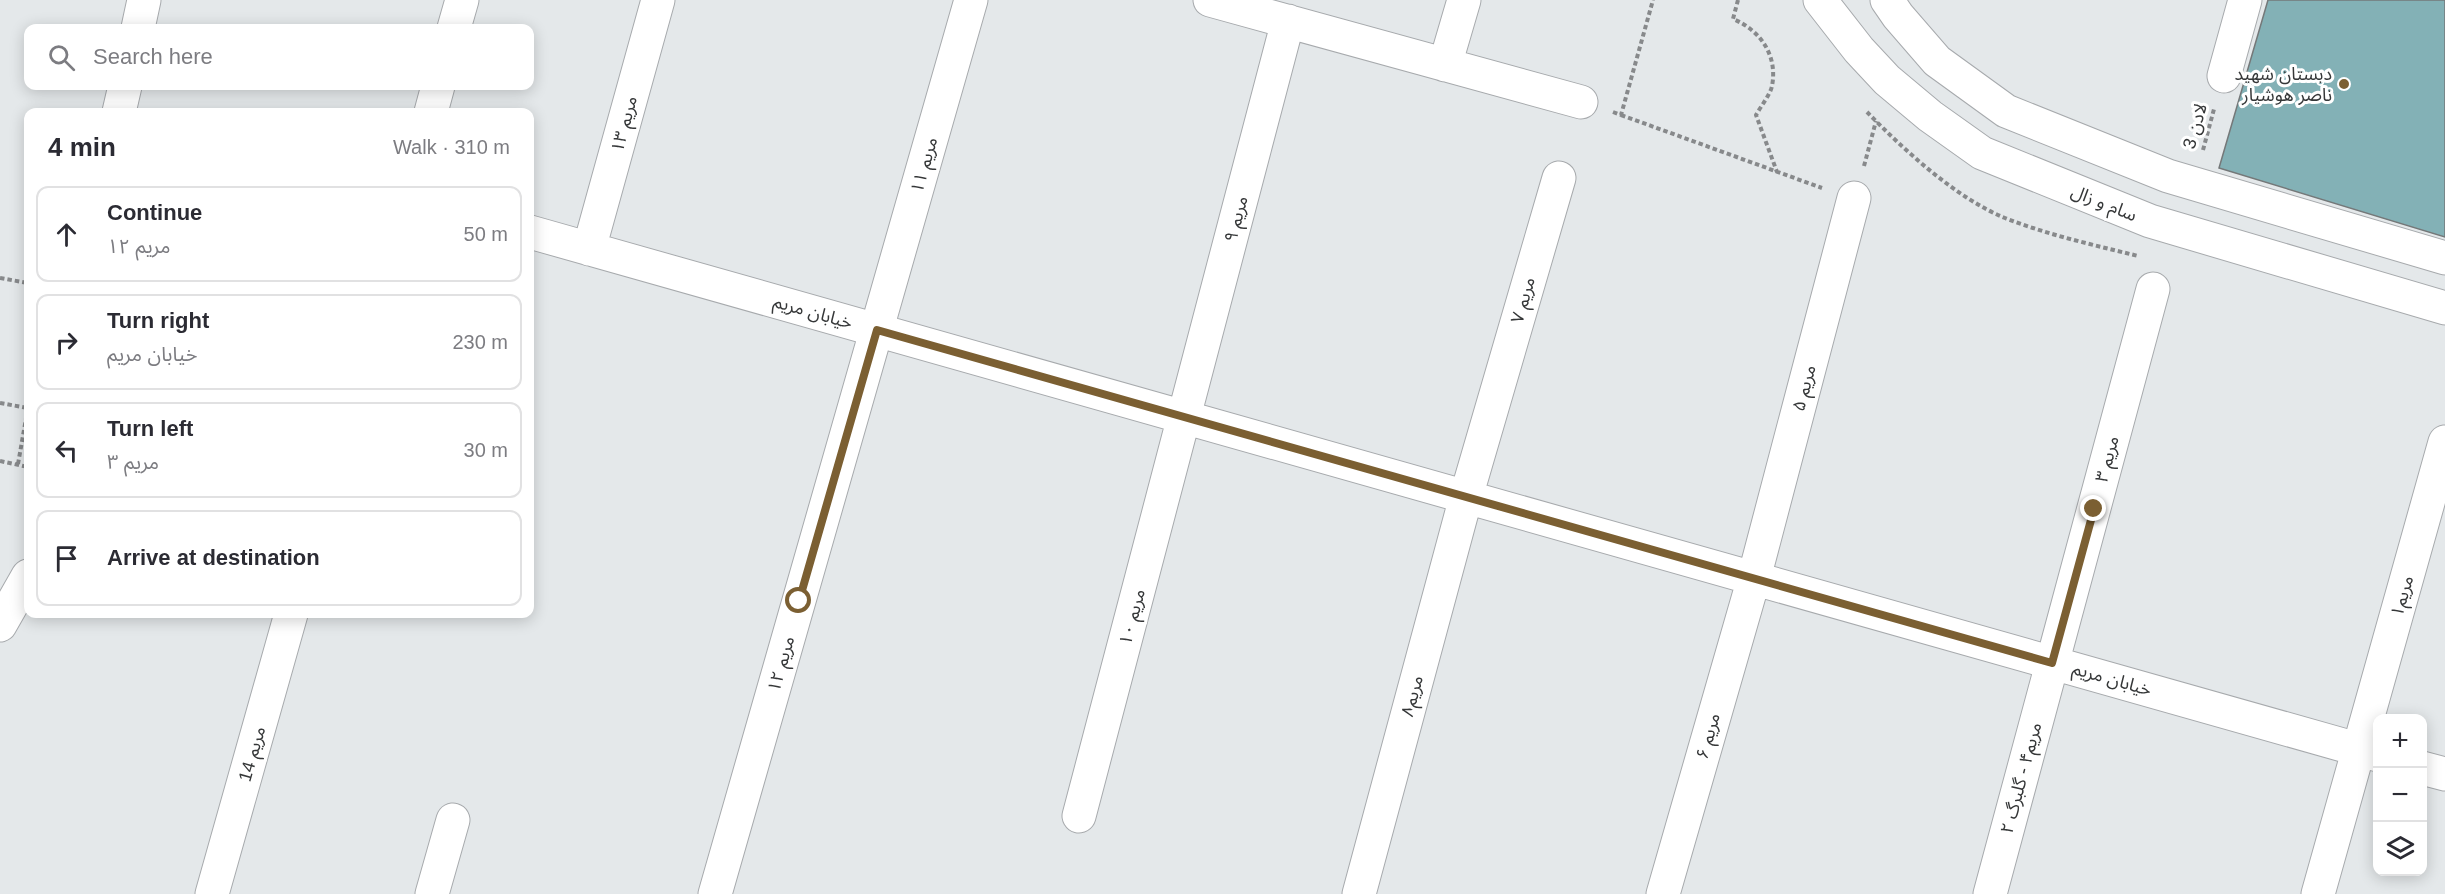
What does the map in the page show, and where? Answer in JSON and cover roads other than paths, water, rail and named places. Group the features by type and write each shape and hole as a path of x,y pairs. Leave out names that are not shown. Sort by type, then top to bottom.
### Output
{"street":[{"path":"139,24 144,0"},
{"path":"455,24 462,0"},
{"name":"مریم ۱۳","path":"589,249 658,0"},
{"name":"مریم ۱۱","path":"877,330 971,0"},
{"path":"1210,0 1581,102"},
{"path":"1445,65 1464,0"},
{"name":"سام و زال","path":"1820,0 1858,50 1887,80 1930,116 1982,153 2150,221 2445,308"},
{"path":"1887,0 1937,61 2006,111 2168,176 2445,258"},
{"path":"2224,76 2245,0"},
{"name":"مریم ۹","path":"1184,417 1288,21"},
{"path":"120,108 124,90"},
{"path":"432,108 437,90"},
{"name":"مریم ۷","path":"1466,497 1559,178"},
{"name":"مریم ۵","path":"1754,578 1854,198"},
{"name":"خیابان مریم","path":"534,233 2368,752"},
{"name":"مریم ۳","path":"2052,663 2153,290"},
{"name":"مریم ۱۲","path":"715,894 877,330"},
{"name":"مریم ۱۰","path":"1079,816 1184,417"},
{"name":"مریم۱","path":"2318,894 2368,752 2445,442"},
{"name":"مریم۸","path":"1359,894 1466,497"},
{"name":"مریم ۶","path":"1663,894 1754,578"},
{"path":"0,626 24,583"},
{"name":"مریم 14","path":"212,894 290,618"},
{"name":"مریم۴ - گلبرگ ۲","path":"1990,894 2052,663"},
{"path":"2427,769 2445,774"},
{"path":"432,894 453,820"}],"place":[{"name":"دبستان شهید ناصر هوشیار","path":"2344,84"}]}
